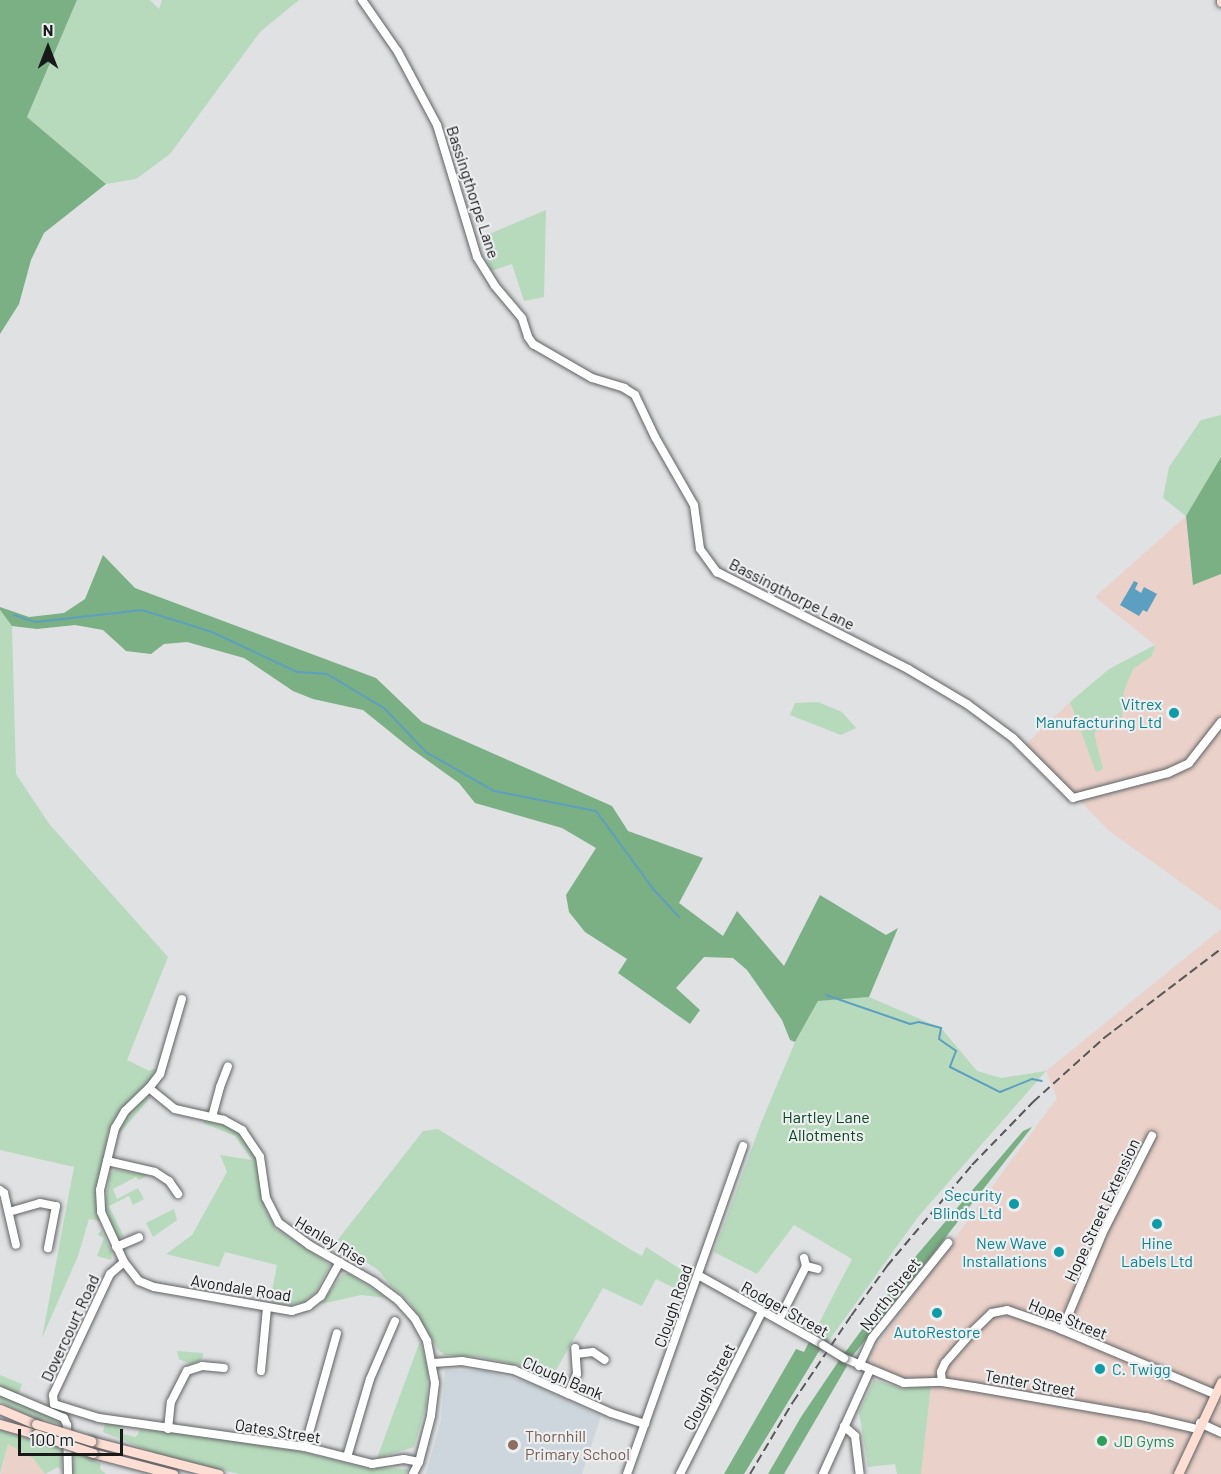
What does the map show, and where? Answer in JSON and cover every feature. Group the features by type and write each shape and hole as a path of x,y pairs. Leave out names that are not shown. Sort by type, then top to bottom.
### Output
{"main road":[{"path":"1178,1474 1221,1382"},
{"path":"0,1409 36,1429 93,1453 173,1474"},
{"path":"0,1424 91,1441 219,1474"}],"street":[{"name":"Bassingthorpe Lane","path":"362,0 398,52 437,125 477,257 495,286 522,318 528,337 533,344 592,378 635,394 655,436 694,505 698,540 712,567 733,582 908,669 967,704 1013,738 1073,798 1168,773 1189,763 1221,722"},
{"name":"Avondale Road","path":"182,999 163,1066 149,1088 119,1120 107,1161 100,1202 106,1227 124,1262 139,1281 154,1287 292,1311 308,1306 321,1296 340,1262"},
{"path":"212,1118 228,1066"},
{"name":"Henley Rise","path":"149,1088 176,1109 212,1118 242,1130 256,1147 263,1166 266,1198 279,1223 294,1236 374,1282 406,1308 423,1330 433,1363 435,1396 419,1462 413,1474"},
{"name":"Hope Street Extension","path":"1062,1330 1103,1232 1152,1136"},
{"name":"Clough Road","path":"627,1474 743,1146"},
{"path":"107,1161 161,1175 169,1181 177,1194"},
{"path":"0,1190 4,1193 16,1245"},
{"path":"9,1212 40,1203 56,1206 48,1248"},
{"path":"116,1247 139,1237"},
{"name":"North Street","path":"859,1366 872,1338 948,1243"},
{"name":"Dovercourt Road","path":"61,1407 54,1404 53,1395 110,1274 124,1262"},
{"path":"779,1320 805,1262 818,1269"},
{"name":"Rodger Street","path":"698,1275 859,1366"},
{"path":"261,1371 267,1308"},
{"name":"Hope Street","path":"942,1382 941,1372 945,1363 992,1313 1007,1310 1062,1330 1215,1394"},
{"name":"Clough Street","path":"680,1474 762,1312"},
{"path":"347,1457 370,1379 395,1321"},
{"path":"305,1447 337,1333"},
{"path":"568,1394 577,1374 576,1351 593,1352 605,1360"},
{"name":"Clough Bank","path":"433,1363 462,1362 496,1366 528,1375 611,1413 645,1425"},
{"path":"168,1429 171,1402 187,1371 202,1366 224,1368"},
{"name":"Tenter Street","path":"859,1366 904,1383 942,1382 1199,1426 1221,1433"},
{"path":"823,1474 870,1370"},
{"path":"0,1391 64,1418 67,1425 68,1474"},
{"name":"Oates Street","path":"61,1407 123,1422 305,1447 379,1465 398,1459 419,1462"},
{"path":"844,1426 855,1436 860,1474"},
{"name":"Henley Rise","path":"419,1462 419,1474"}],"shaded area":[{"path":"1186,516 1193,585 1221,574 1221,911 1108,830 1026,744 1070,702 1096,771 1094,733 1122,719 1124,691 1133,668 1152,656 1155,645 1095,597"},
{"path":"1221,929 1221,1474 921,1474 931,1387 871,1366 871,1353 1057,1098 1046,1071"},
{"name":"Thornhill Primary School","path":"445,1370 485,1371 526,1382 601,1416 582,1474 426,1474 441,1420"},
{"path":"8,1444 34,1459 45,1474 1,1474"}],"green space":[{"path":"0,0 77,0 27,117 106,184 44,233 31,260 19,304 0,334"},
{"path":"77,0 150,0 159,9 162,0 299,0 260,32 170,154 136,179 106,184 27,117"},
{"path":"546,210 544,297 524,301 512,264 491,271 480,238"},
{"path":"1221,415 1221,457 1186,516 1163,498 1169,467 1201,420"},
{"path":"1221,457 1221,574 1193,585 1186,516"},
{"path":"103,555 135,588 376,678 422,722 612,806 628,831 703,858 679,903 723,936 737,911 784,966 820,895 886,935 898,928 869,997 818,1001 795,1042 790,1040 782,1020 747,970 733,958 704,957 676,988 700,1010 690,1024 618,973 627,959 585,932 569,912 566,895 596,848 562,828 475,803 459,783 363,710 313,699 293,691 244,658 187,642 164,644 151,654 126,651 103,630 75,625 37,629 12,626 0,610 0,607 29,617 64,613 85,599"},
{"path":"0,610 12,626 16,774 50,825 168,957 127,1060 149,1071 156,1068 151,1080 120,1111 108,1132 97,1195 100,1221 89,1219 78,1256 42,1338 74,1167 0,1150"},
{"path":"1155,645 1152,656 1133,669 1124,691 1122,719 1094,733 1103,769 1096,772 1070,702 1109,669"},
{"path":"818,702 842,712 856,728 841,735 790,715 795,703"},
{"name":"Hartley Lane Allotments","path":"869,997 941,1028 977,1071 1001,1078 1046,1071 918,1217 827,1343 814,1333 852,1259 794,1225 757,1274 714,1252 761,1123 795,1042 818,1001"},
{"path":"146,1097 151,1097 116,1137 129,1112"},
{"path":"205,1119 230,1127 243,1135 257,1156 265,1209 276,1229 330,1265 315,1293 303,1302 289,1305 275,1304 270,1301 277,1265 225,1252 219,1267 166,1254 192,1235 227,1172 220,1155 252,1160 235,1136 203,1123"},
{"path":"1032,1127 851,1358 844,1354 916,1256 1023,1131"},
{"path":"438,1129 628,1248 642,1256 646,1247 691,1276 685,1293 656,1279 642,1306 603,1288 552,1377 519,1365 480,1357 445,1355 439,1351 409,1301 391,1286 378,1270 336,1242 423,1131"},
{"path":"116,1170 148,1175 139,1180 136,1177 113,1189 117,1199 138,1188 144,1199 133,1205 129,1196 109,1206 124,1237 119,1238 105,1207 109,1178 111,1172"},
{"path":"174,1209 177,1220 153,1237 146,1223"},
{"path":"101,1230 112,1252 111,1260 97,1256 104,1238 98,1235"},
{"path":"343,1274 349,1274 387,1298 361,1295 321,1304"},
{"path":"810,1340 821,1348 744,1474 724,1474 796,1349 804,1352"},
{"path":"420,1341 428,1372 426,1406 414,1447 377,1458"},
{"path":"177,1351 203,1353 203,1357 200,1361 190,1364 179,1359"},
{"path":"840,1359 847,1366 784,1474 768,1474 801,1417"},
{"path":"0,1375 22,1384 16,1402 53,1418 65,1426 28,1415 0,1402"},
{"path":"874,1380 904,1389 931,1386 921,1474 897,1474 895,1464 868,1467 859,1412"},
{"path":"105,1423 124,1426 123,1434 136,1437 140,1430 175,1432 302,1452 374,1470 377,1468 408,1469 406,1474 239,1474 167,1458 103,1432"},
{"path":"0,1430 62,1448 61,1470 58,1467 45,1474 34,1459 8,1444 0,1474"},
{"path":"75,1452 101,1464 100,1469 106,1474 72,1474"}],"water":[{"path":"1134,581 1138,583 1135,589 1141,593 1144,587 1157,594 1147,612 1143,610 1139,616 1120,605"}],"waterway":[{"path":"14,615 36,622 142,610 212,632 297,672 327,674 384,708 426,752 494,791 596,811 654,890 679,917"},
{"path":"826,995 910,1024 919,1022 941,1028 939,1039 956,1051 950,1067 1000,1092 1032,1079 1042,1081"}],"railway":[{"path":"750,1474 793,1402 851,1316 887,1266 972,1165 1033,1102 1104,1038 1221,949"}],"place":[{"name":"Vitrex Manufacturing Ltd","path":"1174,713"},
{"name":"Security Blinds Ltd","path":"1014,1204"},
{"name":"Hine Labels Ltd","path":"1157,1224"},
{"name":"New Wave Installations","path":"1059,1252"},
{"name":"AutoRestore","path":"937,1313"},
{"name":"C. Twigg","path":"1100,1369"},
{"name":"JD Gyms","path":"1102,1441"},
{"name":"Thornhill Primary School","path":"513,1445"}]}
